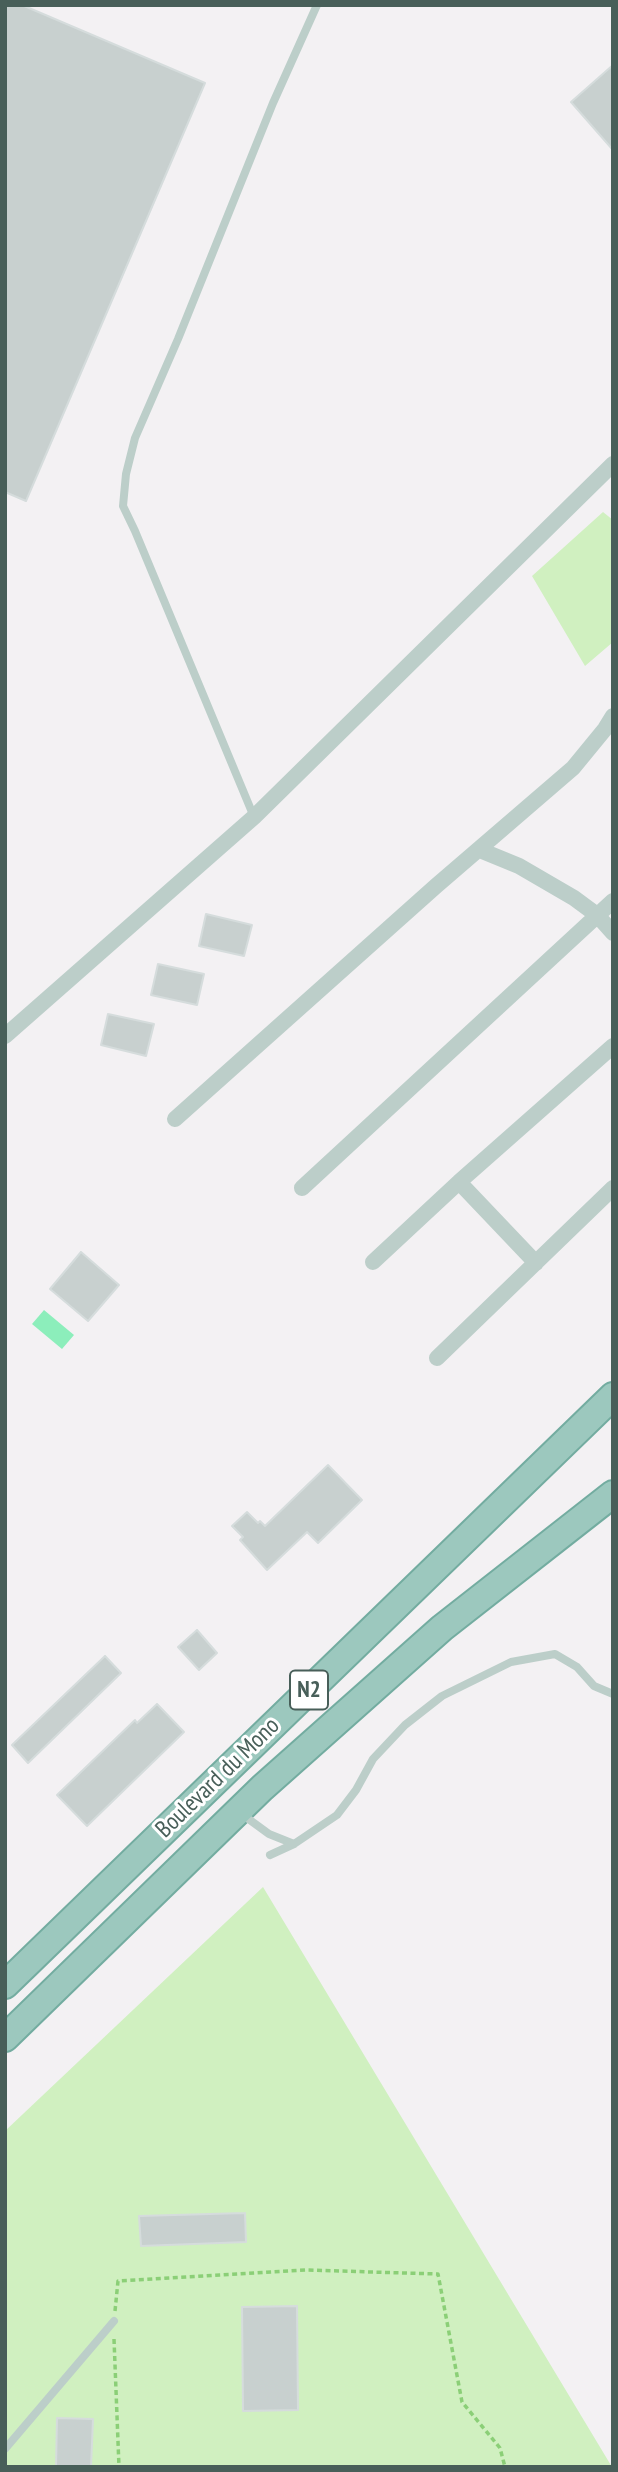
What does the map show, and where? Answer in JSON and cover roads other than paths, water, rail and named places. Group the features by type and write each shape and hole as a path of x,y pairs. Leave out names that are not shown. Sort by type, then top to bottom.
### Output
{"highway":[{"name":"Boulevard du Mono","path":"5,1985 613,1396"},
{"name":"Boulevard du Mono","path":"5,2038 238,1811 432,1636 613,1494"}],"street":[{"path":"5,1036 254,817 613,464"},
{"path":"175,1119 436,886 573,768 605,730 613,716"},
{"path":"480,850 519,866 574,898 597,915 613,933"},
{"path":"302,1188 613,901"},
{"path":"373,1262 613,1046"},
{"path":"459,1182 536,1263"},
{"path":"437,1358 613,1188"}],"lane":[{"path":"254,817 135,531 122,506 135,438 273,103 317,5"},
{"path":"270,1855 294,1844 337,1815 356,1790 373,1759 405,1725 442,1696 511,1662 555,1654 578,1667 594,1686 613,1694"},
{"path":"238,1811 269,1834 294,1844"},
{"path":"5,2449 114,2321"}]}
